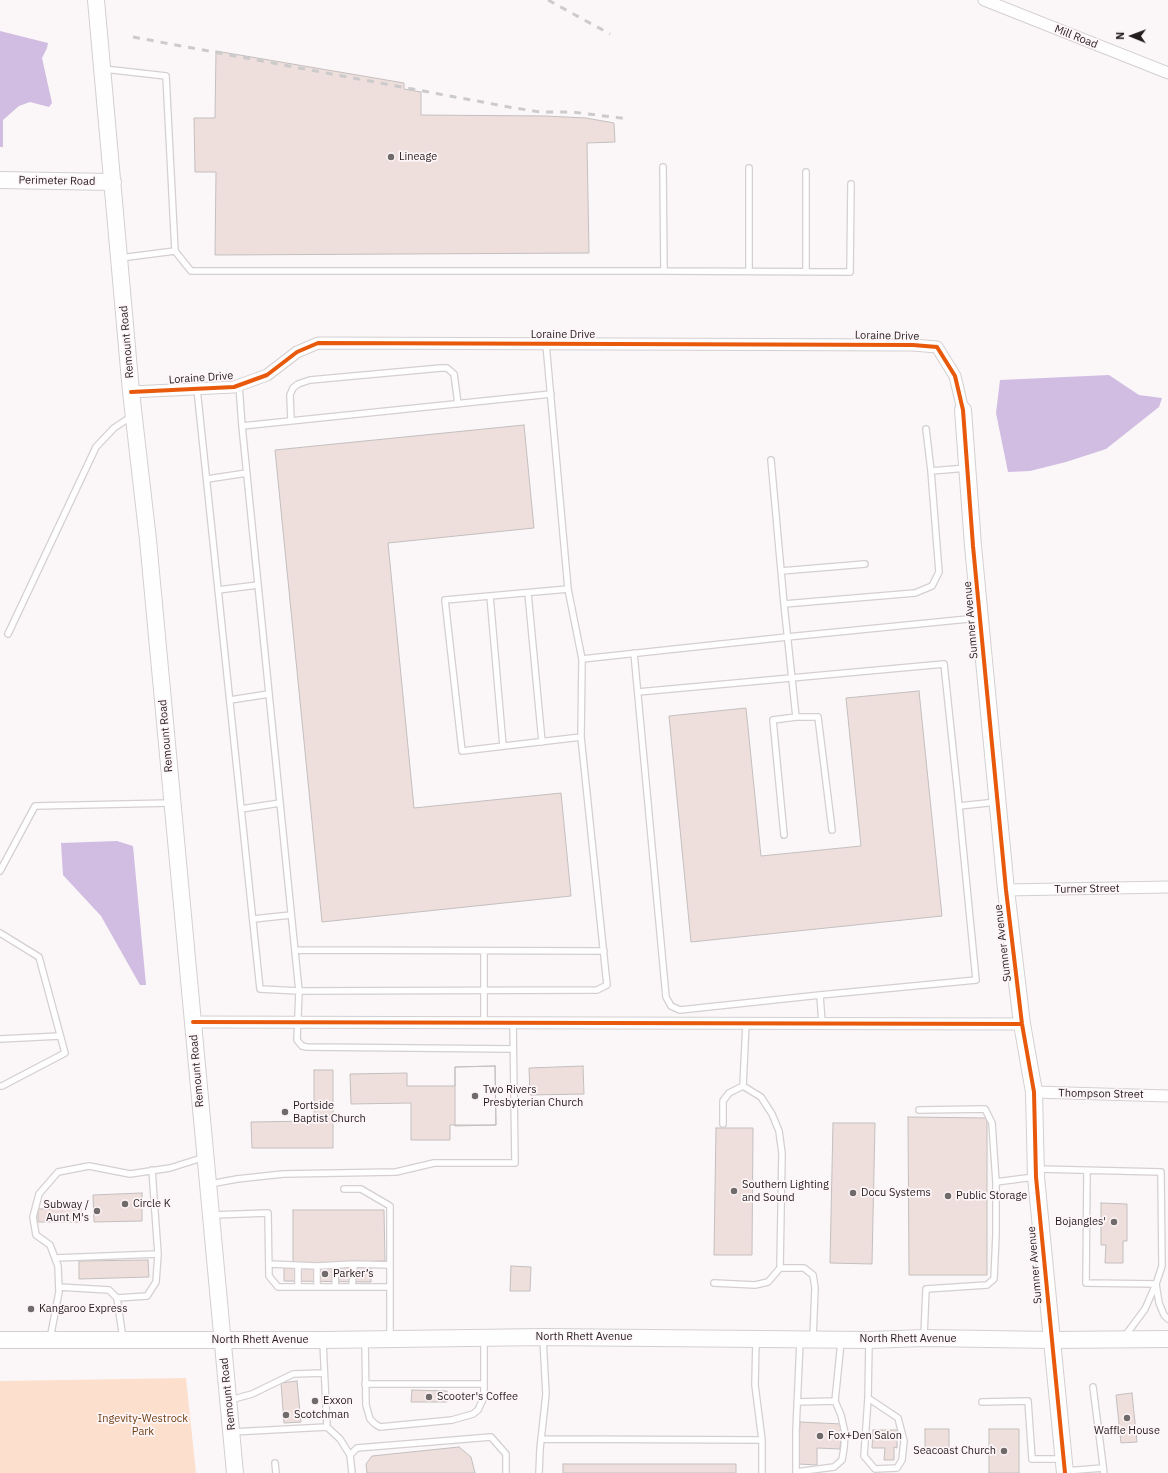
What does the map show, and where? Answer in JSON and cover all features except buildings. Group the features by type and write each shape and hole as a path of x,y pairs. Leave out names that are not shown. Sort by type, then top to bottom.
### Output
{"main road":[{"name":"Remount Road","path":"96,0 131,392 148,540 235,1473"},
{"name":"Perimeter Road","path":"0,180 113,182"},
{"name":"Sumner Avenue","path":"963,410 980,618 1006,890 1022,1024 1034,1092 1036,1173 1065,1468"},
{"name":"North Rhett Avenue","path":"0,1340 323,1340 543,1337 869,1340 924,1338 1052,1340 1168,1339"}],"street":[{"name":"Mill Road","path":"984,0 1168,73"},
{"name":"Loraine Drive","path":"131,392 239,385 267,375 297,352 318,343 913,345 937,348 955,376 963,410"},
{"name":"Turner Street","path":"1006,890 1168,887"},
{"path":"193,1022 1022,1024"},
{"name":"Thompson Street","path":"1034,1092 1168,1096"}],"lane":[{"path":"103,69 166,76 175,251 191,271 850,272 851,184"},
{"path":"663,167 664,271"},
{"path":"749,168 749,271"},
{"path":"806,172 806,271"},
{"path":"120,258 175,251"},
{"path":"197,388 260,989 299,991 597,990 607,985 581,738 582,659 568,589 546,344"},
{"path":"291,421 290,395 293,388 298,384 310,380 447,368 454,374 458,404"},
{"path":"239,385 299,991 297,1040 302,1046 307,1047 514,1049"},
{"path":"242,426 551,394"},
{"path":"8,634 96,447 114,428 134,414"},
{"path":"784,604 915,593 932,586 939,572 926,429"},
{"path":"771,460 796,717"},
{"path":"931,471 967,468"},
{"path":"207,479 247,473"},
{"path":"781,571 865,564"},
{"path":"218,590 258,585"},
{"path":"568,589 445,600 462,751 581,738"},
{"path":"528,593 542,742"},
{"path":"490,596 503,746"},
{"path":"582,659 787,636 980,618"},
{"path":"634,653 666,997 671,1006 680,1010 976,980 944,664 638,692"},
{"path":"230,700 269,694"},
{"path":"784,835 773,720 796,717 818,717 832,830"},
{"path":"959,806 997,802"},
{"path":"0,871 35,806 172,803"},
{"path":"241,809 280,803"},
{"path":"253,919 291,915"},
{"path":"0,933 40,957 65,1053 0,1086"},
{"path":"295,950 604,951"},
{"path":"484,951 484,1022"},
{"path":"820,995 822,1023"},
{"path":"208,1184 283,1174 396,1172 434,1163 515,1163 513,1022"},
{"path":"743,1086 746,1023"},
{"path":"0,1039 60,1036"},
{"path":"723,1124 724,1100 729,1093 743,1086"},
{"path":"714,1283 755,1285 768,1282 780,1268 782,1153 778,1131 772,1114 760,1097 743,1086"},
{"path":"919,1110 985,1109 992,1123 996,1182 994,1279 987,1285 926,1289 924,1338"},
{"path":"50,1340 59,1287 58,1266 50,1245 36,1235 33,1217 38,1194 58,1172 89,1166 130,1174 170,1168 205,1157"},
{"path":"117,1298 147,1296 156,1282 158,1254 152,1170"},
{"path":"1087,1171 1086,1283 1156,1284"},
{"path":"996,1182 1036,1173 1087,1171 1161,1172 1162,1266 1145,1309 1123,1339"},
{"path":"344,1189 361,1189 390,1206 390,1338"},
{"path":"210,1215 268,1213 269,1276 278,1287 390,1287"},
{"path":"55,1258 158,1254"},
{"path":"269,1264 298,1266 354,1264 389,1265"},
{"path":"352,1287 354,1264"},
{"path":"335,1287 336,1265"},
{"path":"298,1266 298,1287"},
{"path":"317,1266 317,1287"},
{"path":"780,1268 804,1268 813,1275 815,1288 797,1402 796,1473 834,1467 842,1460 845,1433 841,1415 835,1401 841,1339"},
{"path":"1156,1284 1159,1303 1164,1315 1168,1319"},
{"path":"59,1287 109,1290 117,1298 123,1339"},
{"path":"539,1473 546,1394 543,1337"},
{"path":"364,1339 367,1413 375,1424 380,1427 452,1420 473,1414 478,1410 484,1397 484,1338"},
{"path":"756,1339 755,1384 762,1440 762,1473"},
{"path":"323,1340 323,1373 327,1427 340,1439 350,1455 352,1473"},
{"path":"868,1398 898,1418 904,1441 902,1460 897,1468 875,1469 864,1456 868,1398 869,1340"},
{"path":"227,1400 252,1394 293,1374 323,1373"},
{"path":"365,1384 484,1384"},
{"path":"982,1402 1028,1401 1032,1459 1065,1468 1103,1470 1093,1387"},
{"path":"797,1402 835,1401"},
{"path":"232,1432 327,1427"},
{"path":"350,1455 357,1448 491,1437 506,1454 506,1473"},
{"path":"541,1439 762,1440"},
{"path":"275,1464 276,1473"}],"green space":[{"name":"Ingevity-Westrock Park","path":"186,1378 196,1473 0,1473 0,1381"}],"shaded area":[{"path":"0,31 48,43 42,58 52,103 49,107 30,102 19,106 3,120 3,147 0,147"},
{"path":"1109,375 1139,395 1162,398 1159,407 1106,449 1066,462 1030,471 1008,472 996,413 1000,380"},
{"path":"117,841 133,846 146,985 140,985 101,916 63,875 61,843"}],"railway":[{"path":"548,0 610,34"},
{"path":"133,37 509,107 540,112 572,112 629,119"}],"cycle path":[{"path":"131,392 234,387 267,375 297,352 318,343 913,345 937,347 955,376 963,410 973,546 1006,890 1022,1024 1034,1092 1036,1177 1065,1473"},
{"path":"193,1022 1022,1024"}],"place":[{"name":"Lineage","path":"391,157"},
{"name":"Two Rivers Presbyterian Church","path":"475,1096"},
{"name":"Portside Baptist Church","path":"285,1112"},
{"name":"Southern Lighting and Sound","path":"734,1191"},
{"name":"Docu Systems","path":"853,1193"},
{"name":"Public Storage","path":"948,1196"},
{"name":"Circle K","path":"125,1204"},
{"name":"Subway / Aunt M's","path":"97,1211"},
{"name":"Bojangles'","path":"1114,1222"},
{"name":"Parker’s","path":"325,1274"},
{"name":"Kangaroo Express","path":"31,1309"},
{"name":"Scooter's Coffee","path":"429,1397"},
{"name":"Exxon","path":"315,1401"},
{"name":"Scotchman","path":"286,1415"},
{"name":"Waffle House","path":"1127,1418"},
{"name":"Fox+Den Salon","path":"820,1436"},
{"name":"Seacoast Church","path":"1004,1451"}]}
